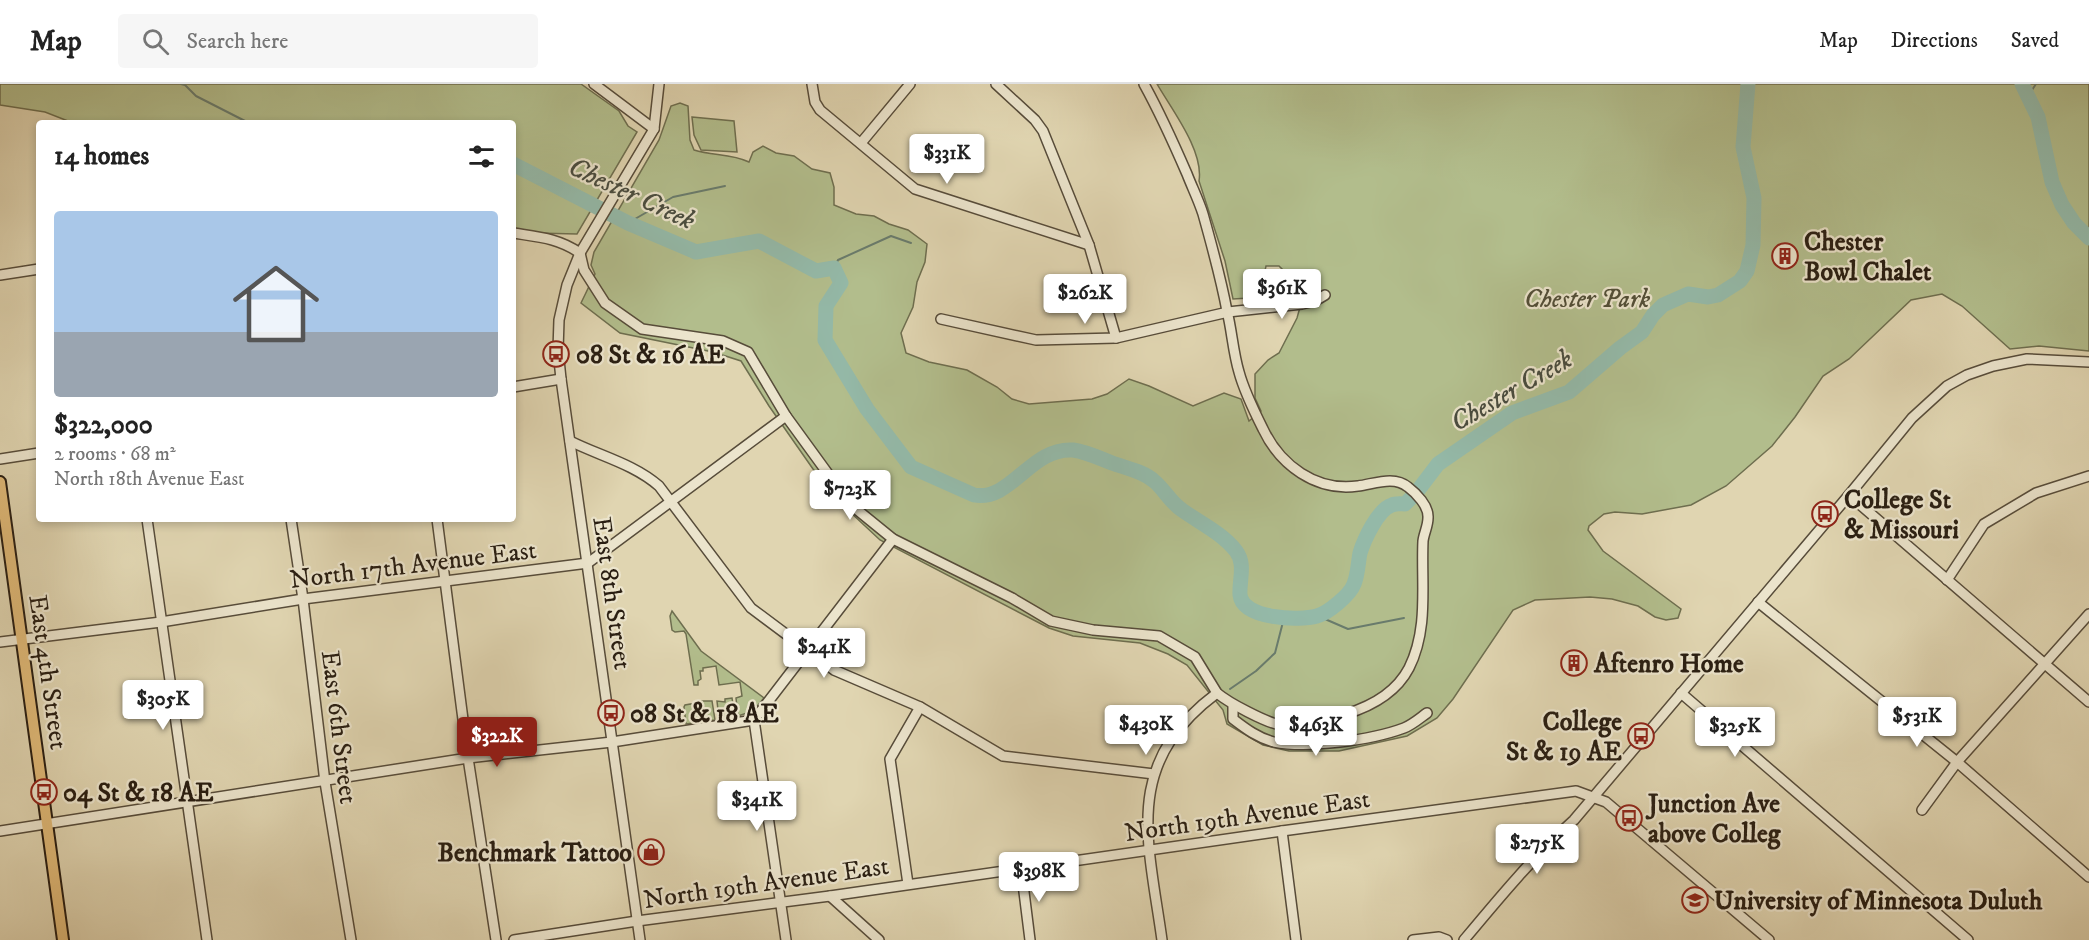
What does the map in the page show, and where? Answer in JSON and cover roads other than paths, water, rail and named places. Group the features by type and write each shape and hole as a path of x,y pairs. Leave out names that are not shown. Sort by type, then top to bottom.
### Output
{"main road":[{"name":"East 4th Street","path":"0,482 63,940"}],"street":[{"path":"594,84 654,129"},
{"path":"654,129 659,84"},
{"path":"812,84 815,102 820,110 915,189 1089,244"},
{"path":"861,143 910,84"},
{"path":"996,84 1035,120 1043,131 1089,244 1116,338"},
{"path":"516,234 566,243 580,254 585,270 605,303 642,329 723,341 748,352 786,416 850,504 893,540 1012,598 1051,621 1093,630 1159,636 1195,657 1217,693 1233,705 1281,726 1307,725 1366,708 1384,697 1408,669 1423,620 1423,539 1429,517 1418,495 1403,483 1388,480 1355,487 1329,486 1306,477 1288,464 1270,446 1239,373 1228,312 1202,211 1171,137 1144,84"},
{"name":"East 8th Street","path":"640,940 558,350 559,320 567,285 580,254 654,129"},
{"path":"0,275 36,269"},
{"path":"941,319 1036,340 1116,338 1228,312 1302,304 1315,301 1325,295"},
{"path":"1464,940 1521,872 1574,820 1912,418 1947,386 1967,375 1993,366 2027,359 2089,362"},
{"path":"516,386 561,379"},
{"path":"588,563 786,416"},
{"path":"570,441 648,476 659,486 751,608 834,670 920,707 1003,756 1154,774"},
{"path":"0,459 36,453"},
{"path":"1947,580 1984,524 2036,493 2089,476"},
{"path":"1849,495 2089,702"},
{"path":"147,522 207,940"},
{"name":"East 6th Street","path":"291,522 325,782 351,940"},
{"path":"437,522 468,758 496,940"},
{"path":"0,831 468,758 612,742 754,720 893,540"},
{"name":"North 17th Avenue East","path":"0,642 161,622 303,599 588,563"},
{"path":"1758,602 1957,762 2089,877"},
{"path":"1922,810 1957,762 2089,614"},
{"path":"1162,940 1150,850 1148,800 1154,774 1170,740 1198,708 1217,693"},
{"path":"1681,693 1968,940"},
{"path":"1233,705 1233,719 1250,732 1274,742 1304,744 1370,737 1405,728 1428,713"},
{"path":"908,884 890,759 920,707"},
{"path":"754,720 786,940"},
{"name":"North 19th Avenue East","path":"514,940 1576,790 1594,796"},
{"path":"1594,796 1606,802 1769,940"},
{"path":"1282,831 1296,940"},
{"path":"1021,868 1030,940"},
{"path":"830,896 879,940"},
{"path":"1413,940 1439,937 1447,940"}],"waterway":[{"name":"Chester Creek","path":"181,84 196,96 243,120"},
{"name":"Chester Creek","path":"516,166 628,223 696,252 759,241 816,271 834,268 841,283 826,306 825,340 867,409 911,467 974,495 987,495 999,490 1045,457 1058,451 1083,452 1134,470 1154,481 1178,507 1218,534 1236,551 1241,561 1240,595 1243,603 1261,614 1286,618 1309,618 1327,611 1348,593 1355,580 1362,547 1377,519 1387,508 1395,504 1405,504 1438,464 1512,413 1569,392 1642,332 1663,305 1688,294 1708,297 1718,295 1740,281 1747,271 1753,245 1754,198 1743,147 1748,84"},
{"name":"Chester Creek","path":"2022,84 2038,117 2052,182 2062,205 2074,223 2089,238"},
{"path":"2028,96 2036,84"},
{"path":"628,223 673,197 725,186"},
{"path":"834,268 838,260 891,236 911,243"},
{"path":"1318,616 1348,629 1404,618"},
{"path":"1230,689 1256,671 1275,653 1284,618"}],"place":[{"name":"Chester Bowl Chalet","path":"1785,256"},
{"name":"08 St & 16 AE","path":"556,354"},
{"name":"College St & Missouri","path":"1825,514"},
{"name":"Aftenro Home","path":"1574,663"},
{"name":"08 St & 18 AE","path":"611,713"},
{"name":"College St & 19 AE","path":"1641,736"},
{"name":"04 St & 18 AE","path":"44,792"},
{"name":"Junction Ave above Colleg","path":"1629,818"},
{"name":"Benchmark Tattoo","path":"651,852"},
{"name":"University of Minnesota Duluth","path":"1695,900"}],"park label":[{"name":"Chester Park","path":"1587,298"}]}
